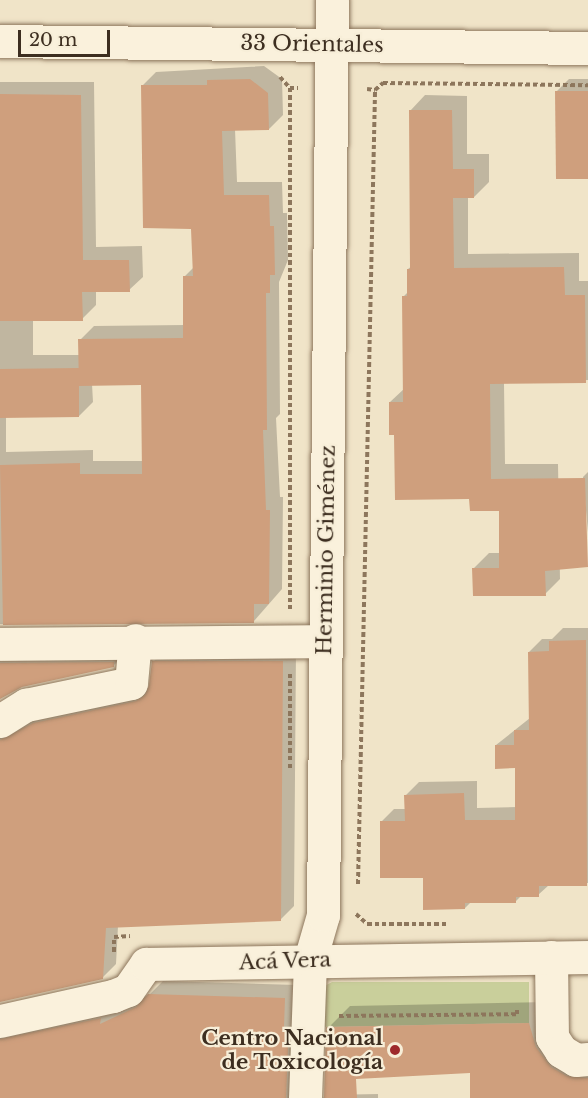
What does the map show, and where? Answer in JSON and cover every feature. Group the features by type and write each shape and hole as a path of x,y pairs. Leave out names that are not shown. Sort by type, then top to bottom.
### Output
{"street":[{"name":"Herminio Giménez","path":"305,1098 310,960 323,915 332,0"},
{"name":"33 Orientales","path":"0,41 588,48"},
{"path":"0,644 135,640 165,644 324,641"},
{"path":"0,721 26,705 131,682 135,640"},
{"path":"551,957 552,1037 561,1051 576,1060 588,1059"},
{"name":"Acá Vera","path":"0,1021 113,996 128,990 146,964 588,957"}],"path":[{"name":"33 Orientales","path":"367,89 375,90 383,83 588,85"},
{"name":"33 Orientales","path":"290,88 298,88"},
{"name":"Herminio Giménez","path":"290,88 290,773"},
{"name":"Herminio Giménez","path":"358,891 375,90"},
{"path":"358,903 358,915"},
{"path":"328,1016 517,1014 517,1005"}],"green space":[{"path":"332,982 529,982 529,1023 322,1027 323,987"}],"building":[{"path":"250,79 268,93 269,130 222,131 224,195 269,195 270,226 274,226 275,275 270,275 270,293 266,293 267,430 263,430 266,510 270,510 269,604 254,604 254,623 3,625 0,465 80,463 80,474 142,474 141,385 79,386 78,339 183,338 183,276 193,276 191,229 143,228 141,85 207,85 207,80"},
{"path":"555,91 588,91 588,179 556,179"},
{"path":"0,94 81,95 83,260 129,260 130,292 82,292 83,321 0,321"},
{"path":"409,110 452,110 453,169 474,169 474,198 453,198 454,268 564,267 565,295 585,295 586,383 490,384 491,479 585,478 588,567 545,571 546,596 473,596 472,568 499,568 499,511 470,511 469,499 395,500 394,435 389,435 389,402 403,402 402,296 407,296 407,269 410,269"},
{"path":"79,368 79,417 0,418 0,369"},
{"path":"586,640 587,886 539,886 539,897 516,897 516,903 465,903 465,909 423,910 423,878 380,878 380,821 405,821 404,795 464,793 465,820 515,820 515,768 495,769 495,745 514,745 514,730 529,730 528,652 549,651 549,641"},
{"path":"152,661 283,661 281,921 106,928 103,979 0,1002 0,740 33,723 136,701 145,695 149,685"},
{"path":"114,662 114,667 22,687 0,699 0,663"},
{"path":"148,994 285,998 284,1027 289,1027 286,1098 0,1098 0,1039 101,1018 100,1024 136,1007"},
{"path":"529,1023 536,1047 551,1067 567,1076 588,1078 588,1098 470,1098 470,1073 356,1079 357,1098 324,1098 326,1027"}],"place":[{"name":"Centro Nacional de Toxicología","path":"395,1050"}]}
